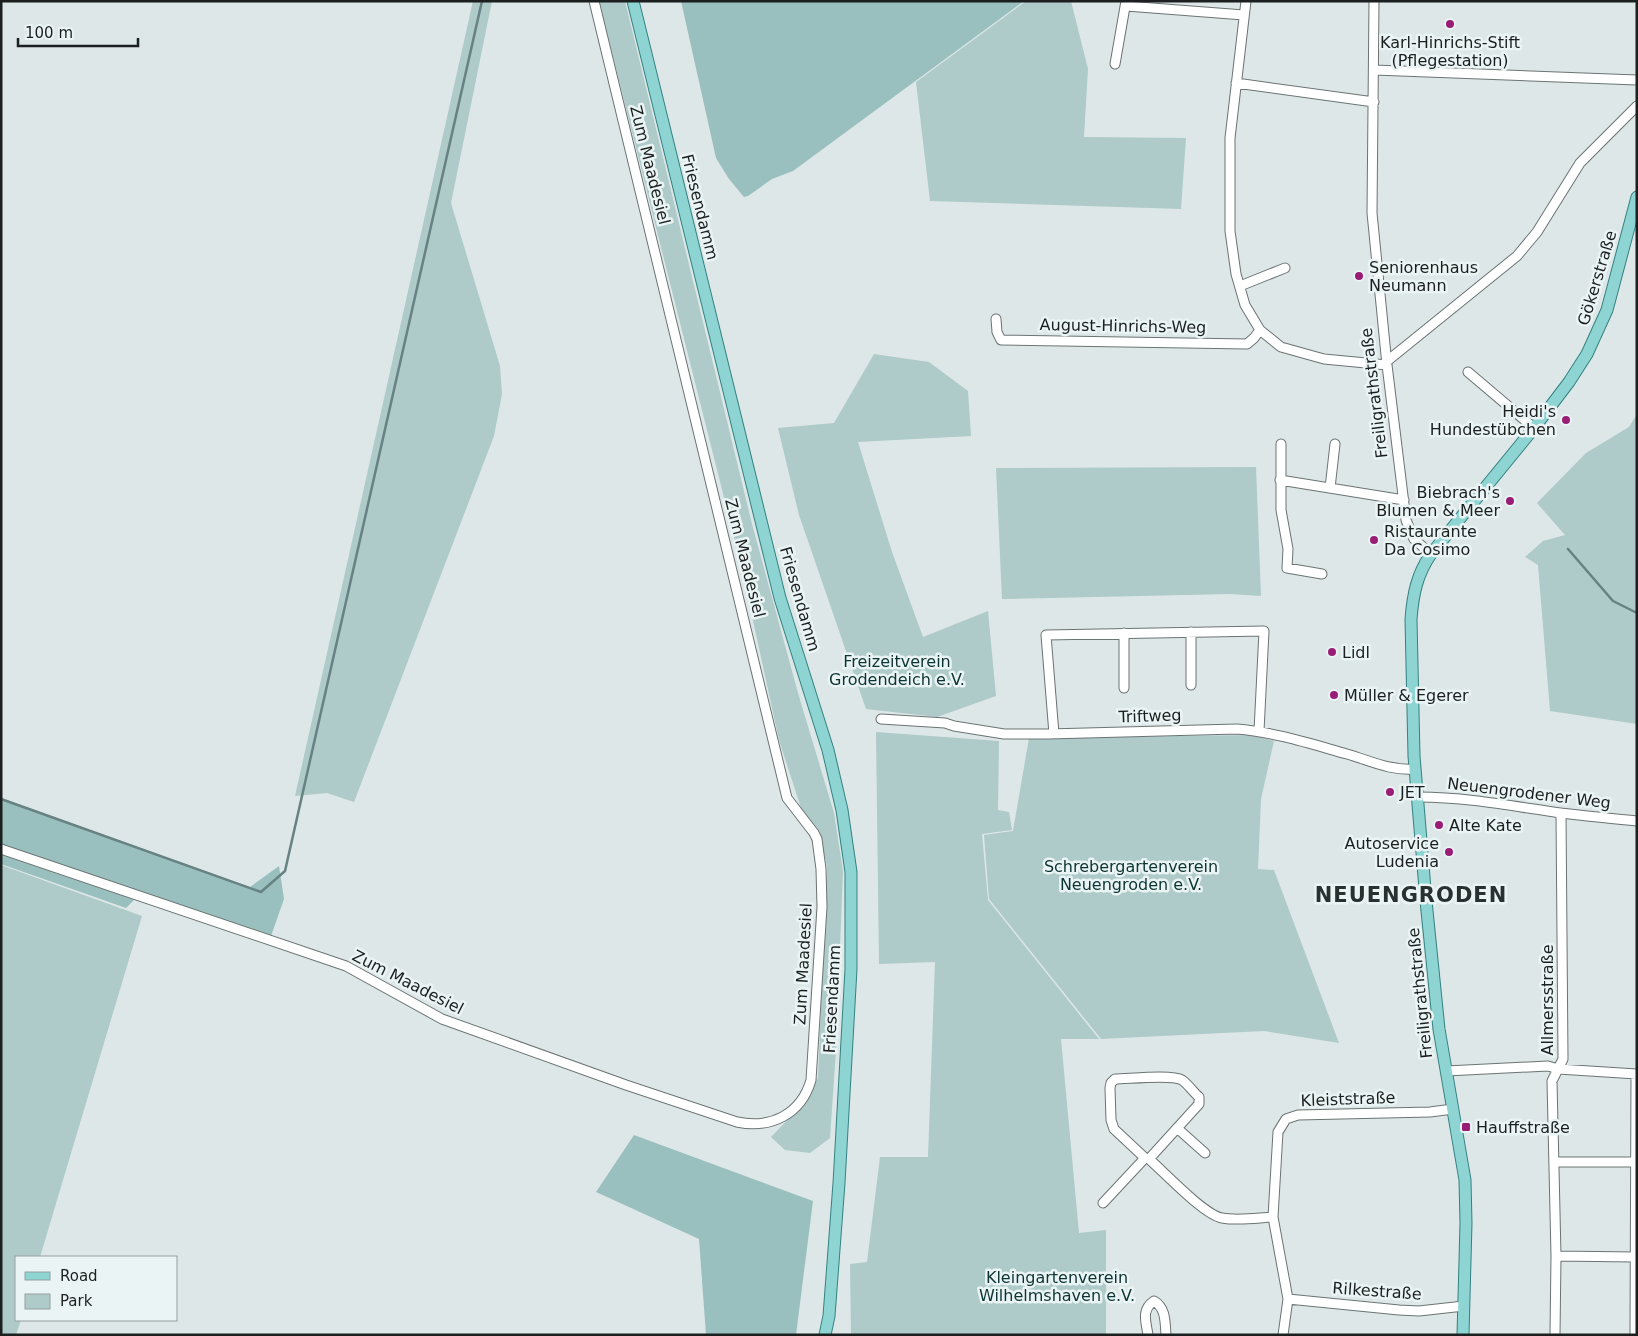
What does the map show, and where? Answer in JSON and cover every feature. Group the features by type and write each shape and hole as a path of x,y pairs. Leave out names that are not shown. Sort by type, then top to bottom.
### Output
{"main road":[{"name":"Friesendamm","path":"633,1 780,598 828,750 842,810 851,872 851,969 839,1183 830,1308 826,1335"},
{"name":"Gökerstraße","path":"1431,554 1534,428 1569,382 1594,340 1614,286 1637,197"},
{"name":"Freiligrathstraße","path":"1431,554 1420,572 1416,584 1411,619 1415,769 1439,1029 1465,1180 1463,1335"}],"street":[{"name":"Zum Maadesiel","path":"1,849 346,966 442,1019 626,1085 737,1122 755,1125 780,1119 789,1113 803,1098 811,1080 822,908 821,869 817,839 809,824 788,798 594,1"},
{"path":"1246,1 1230,138 1230,231 1236,274 1245,305 1260,330 1281,347 1307,355 1324,359 1386,363 1517,256 1537,232 1580,163 1637,106"},
{"name":"Freiligrathstraße","path":"1374,1 1372,213 1386,363 1406,520 1414,539 1431,554"},
{"path":"1115,64 1126,4 1244,15"},
{"path":"1374,70 1637,80"},
{"path":"1236,83 1374,102"},
{"path":"1240,286 1285,268"},
{"name":"August-Hinrichs-Weg","path":"996,319 997,332 1001,340 1246,344 1260,330"},
{"path":"1468,372 1534,428"},
{"path":"1281,444 1281,510 1288,549 1287,568 1322,574"},
{"path":"1330,488 1335,444"},
{"path":"1280,480 1404,500"},
{"path":"1054,734 1046,635 1264,631 1259,731"},
{"path":"1191,685 1192,632"},
{"path":"1124,633 1124,688"},
{"name":"Triftweg","path":"881,719 945,723 1004,734 1237,729 1259,731 1347,754 1390,768 1415,769"},
{"name":"Neuengrodener Weg","path":"1418,797 1477,801 1637,821"},
{"name":"Allmersstraße","path":"1555,1335 1556,1256 1552,1081 1563,1059 1562,813"},
{"path":"1446,1071 1548,1066 1558,1069 1636,1074 1635,1335"},
{"path":"1103,1203 1147,1159 1199,1104 1198,1097 1181,1080 1174,1078 1115,1079 1110,1083 1110,1120 1114,1129 1147,1159 1207,1212 1219,1218 1233,1220 1273,1217"},
{"name":"Kleiststraße","path":"1283,1335 1288,1299 1273,1217 1278,1132 1286,1119 1298,1115 1430,1112 1452,1109"},
{"path":"1177,1128 1204,1153"},
{"path":"1554,1162 1636,1162"},
{"path":"1556,1256 1635,1257"},
{"name":"Rilkestraße","path":"1288,1299 1420,1311 1464,1306"},
{"path":"1148,1335 1145,1311 1147,1306 1154,1301 1163,1310 1166,1335"}],"green space":[{"path":"473,1 492,1 451,203 500,366 502,394 494,436 354,802 327,793 295,796"},
{"path":"599,1 625,1 752,524 798,693 834,813 843,871 836,1050 830,1138 810,1153 785,1150 771,1137 804,1103 818,1078 827,867 820,832 801,808 779,740 740,561"},
{"path":"1026,1 1071,1 1088,69 1084,137 1186,138 1181,209 930,201 916,82"},
{"name":"Freizeitverein Grodendeich e.V.","path":"874,354 929,362 968,391 971,436 858,442 892,552 923,637 988,611 996,696 937,717 866,709 799,515 778,428 834,423"},
{"path":"1637,414 1637,724 1550,711 1538,565 1525,557 1543,541 1565,535 1537,503 1586,453 1629,427"},
{"path":"1256,467 1261,596 1230,594 1002,599 996,468"},
{"name":"Kleingartenverein Wilhelmshaven e.V.","path":"876,732 999,741 998,810 1009,812 1012,830 982,834 988,900 1099,1039 1061,1039 1079,1233 1106,1230 1106,1335 851,1335 850,1264 867,1262 880,1157 928,1157 935,962 879,964"},
{"name":"Schrebergartenverein Neuengroden e.V.","path":"1252,735 1274,741 1261,799 1258,869 1274,870 1339,1043 1264,1031 1101,1039 989,899 984,835 1013,831 1029,738"},
{"path":"1,865 142,916 40,1256 15,1256 15,1321 21,1321 16,1335 1,1335"}],"shaded area":[{"path":"681,1 1024,1 793,171 772,179 744,197 729,179 716,158"},
{"path":"1,798 250,887 279,866 284,899 270,939 141,893 126,908 1,864"},
{"path":"634,1135 813,1201 796,1335 706,1335 699,1239 596,1192"}],"waterway":[{"path":"1,799 261,892 285,871 482,1"},
{"path":"1568,549 1613,601 1637,613"}],"place":[{"name":"Karl-Hinrichs-Stift (Pflegestation)","path":"1450,24"},
{"name":"Seniorenhaus Neumann","path":"1359,276"},
{"name":"Heidi's Hundestübchen","path":"1566,420"},
{"name":"Biebrach's Blumen & Meer","path":"1510,501"},
{"name":"Ristaurante Da Cosimo","path":"1374,540"},
{"name":"Lidl","path":"1332,652"},
{"name":"Müller & Egerer","path":"1334,695"},
{"name":"JET","path":"1390,792"},
{"name":"Alte Kate","path":"1439,825"},
{"name":"Autoservice Ludenia","path":"1449,852"},
{"name":"Hauffstraße","path":"1466,1127"}],"district":[{"name":"NEUENGRODEN","path":"1411,895"}]}
